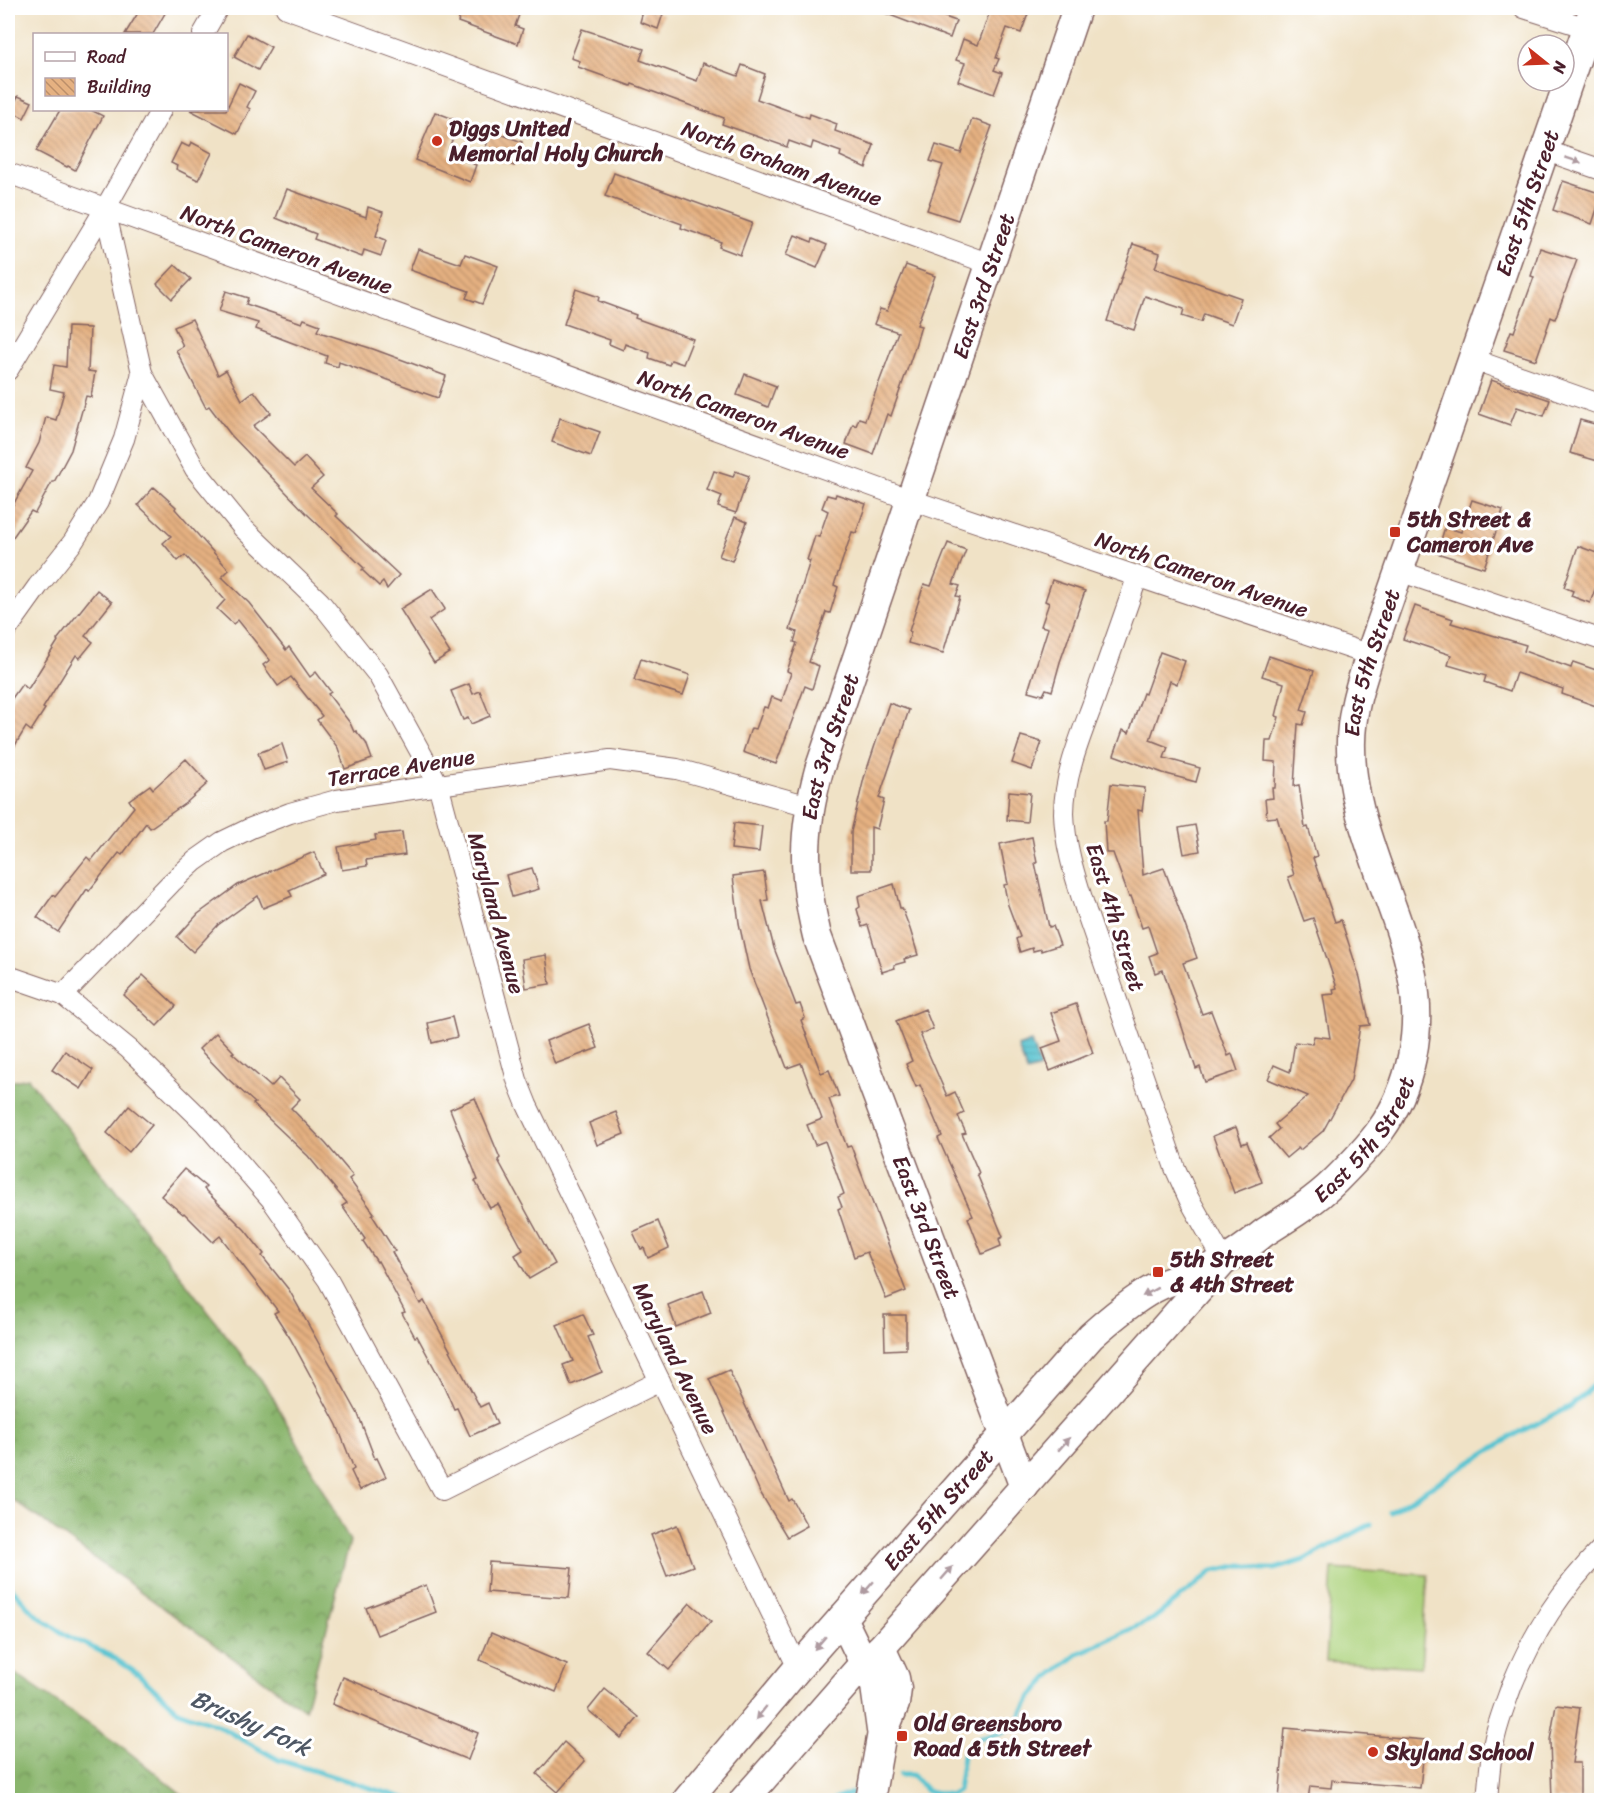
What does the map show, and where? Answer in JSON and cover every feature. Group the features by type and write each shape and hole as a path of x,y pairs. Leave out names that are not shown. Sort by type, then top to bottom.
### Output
{"main road":[{"name":"East 3rd Street","path":"1024,1487 817,936 809,903 805,870 806,838 809,806 819,770 1077,8"},
{"name":"East 5th Street","path":"687,1800 798,1668 1073,1354 1111,1318 1154,1289 1224,1261 1303,1207 1332,1184 1358,1158 1381,1131 1395,1105 1405,1083 1412,1056 1416,1029 1416,1002 1413,976 1398,924 1356,798 1350,746 1352,724 1370,655 1590,18"},
{"name":"East 5th Street","path":"744,1800 1224,1261"},
{"path":"842,1618 873,1656 895,1678 897,1689 895,1704 881,1738 870,1800"}],"street":[{"path":"204,33 218,8"},
{"name":"North Graham Avenue","path":"286,8 990,264"},
{"path":"1524,8 1590,18"},
{"path":"8,370 105,209 160,111"},
{"path":"1544,150 1602,170"},
{"name":"North Cameron Avenue","path":"8,173 910,500 1370,655"},
{"name":"Maryland Avenue","path":"105,209 142,373 195,469 243,528 320,602 378,675 438,784 517,1080 527,1105 798,1668"},
{"path":"1472,359 1602,405"},
{"path":"8,628 73,542 98,502 124,439 142,373"},
{"path":"1399,571 1602,640"},
{"name":"East 4th Street","path":"1137,578 1070,772 1064,811 1066,841 1086,911 1175,1168 1224,1261"},
{"name":"Terrace Avenue","path":"63,996 195,861 222,842 251,828 290,813 337,800 610,760 677,769 809,806"},
{"path":"8,976 63,996 129,1049 204,1122 271,1199 328,1280 442,1490 660,1381"},
{"path":"1487,1800 1495,1735 1523,1658 1537,1629 1555,1602 1602,1548"}],"green space":[{"path":"28,1078 270,1392 350,1541 305,1710 8,1496 8,1082"},
{"path":"1332,1569 1428,1575 1421,1667 1326,1661"},
{"path":"8,1669 125,1749 189,1800 8,1800"}],"water":[{"path":"1031,1042 1040,1068 1027,1072 1018,1047"}],"building":[{"path":"141,8 168,8 154,33 126,33"},
{"path":"463,8 508,8 520,12 515,26 523,29 518,44 458,22"},
{"path":"644,8 663,14 658,29 640,22"},
{"path":"874,8 920,8 956,21 950,38"},
{"path":"991,8 1018,8 1017,10 1028,14 1021,33 1007,28 996,58 999,59 994,70 1002,73 994,94 958,81 965,63 956,60 963,39 978,45"},
{"path":"582,29 644,49 640,60 697,81 703,63 738,76 742,65 765,74 757,99 809,118 810,114 837,124 835,131 874,145 866,168 840,156 841,152 813,142 811,149 789,141 787,147 722,124 724,118 578,67 580,61 571,58"},
{"path":"247,34 271,47 258,70 234,57"},
{"path":"239,83 255,91 247,107 250,109 237,134 192,111 228,111 228,106"},
{"path":"18,96 32,102 24,118 11,111"},
{"path":"59,111 93,111 103,116 75,170 36,151"},
{"name":"Diggs United Memorial Holy Church","path":"435,112 459,121 447,154 476,165 470,182 415,160"},
{"path":"972,119 992,126 958,220 927,210 943,165 930,161 936,145 961,153"},
{"path":"492,131 522,142 514,166 483,154"},
{"path":"191,142 212,153 198,180 176,169 177,166 171,163 181,143 189,147"},
{"path":"614,173 752,223 740,255 719,247 721,242 681,228 682,224 605,196"},
{"path":"1563,181 1602,194 1592,224 1553,210"},
{"path":"287,189 366,217 368,207 383,212 376,236 386,240 381,256 364,250 362,257 314,239 316,234 276,218"},
{"path":"795,235 827,245 817,268 786,255"},
{"path":"1133,244 1160,253 1155,268 1241,298 1232,324 1204,314 1201,322 1182,316 1184,309 1145,296 1134,330 1107,321"},
{"path":"1540,248 1577,260 1555,319 1551,317 1536,360 1504,350 1511,331 1514,332 1534,277 1531,276"},
{"path":"418,249 461,264 465,254 498,266 482,304 466,298 469,291 410,270"},
{"path":"175,265 191,279 172,299 157,284"},
{"path":"906,265 935,276 917,325 921,326 914,350 891,416 887,414 873,454 846,444 853,424 856,426 859,418 865,420 898,332 874,324 880,309 887,311"},
{"path":"576,289 599,297 598,301 636,315 635,318 693,339 683,364 671,360 669,365 649,358 650,353 625,344 623,350 609,344 610,340 564,324"},
{"path":"226,291 248,298 246,304 302,323 304,319 320,325 317,331 319,332 446,376 438,398 339,362 338,367 325,363 327,356 256,329 258,323 219,311"},
{"path":"192,319 218,375 226,370 242,400 254,391 271,413 253,426 294,467 305,457 323,477 311,488 338,514 336,516 399,575 387,589 383,582 379,586 362,570 364,568 307,514 231,435 209,406 206,408 176,350 183,346 174,327"},
{"path":"68,327 90,328 88,371 95,372 91,397 86,396 71,450 54,482 35,513 31,511 8,544 8,514 32,471 26,468 39,443 46,417 56,420 64,392 50,389 54,365 66,367"},
{"path":"745,374 776,386 768,407 737,395"},
{"path":"1491,380 1550,400 1544,416 1517,407 1510,425 1479,414"},
{"path":"560,418 600,432 591,456 552,442"},
{"path":"1580,420 1602,426 1602,449 1598,461 1570,453"},
{"path":"714,471 733,477 735,471 749,476 736,513 718,507 722,496 707,490"},
{"path":"154,487 176,507 175,509 229,570 222,577 249,603 286,650 289,647 310,677 316,672 331,692 328,694 354,732 356,731 366,743 372,759 345,769 338,748 317,720 322,716 291,677 278,686 263,665 270,660 238,620 233,624 217,609 225,600 185,555 178,561 163,543 171,536 138,505"},
{"path":"836,494 866,504 856,533 852,532 834,585 838,587 830,613 826,612 809,662 819,666 812,689 805,686 776,764 743,752 751,728 756,729 764,707 768,708 772,697 782,701 791,673 787,671 797,643 794,642 797,632 790,629 810,561 807,560 815,536 819,537 828,511 822,508 827,495 835,497"},
{"path":"1472,500 1503,510 1484,568 1437,553 1445,527 1461,532"},
{"path":"735,517 747,522 732,561 719,556"},
{"path":"948,543 966,550 953,584 960,586 956,596 960,597 943,653 908,643 911,632 909,631 924,584 931,586"},
{"path":"1578,546 1602,555 1602,571 1590,603 1571,596 1573,591 1564,587"},
{"path":"1052,580 1085,591 1052,691 1046,689 1043,695 1028,691 1048,628 1041,626 1049,603 1045,601"},
{"path":"432,589 445,609 429,620 450,653 434,663 400,609"},
{"path":"97,590 112,602 85,636 93,642 80,658 76,655 31,731 26,727 8,757 8,704 22,684 28,689 57,640"},
{"path":"1415,606 1453,619 1451,623 1526,645 1524,651 1571,668 1573,662 1602,672 1602,690 1596,706 1562,694 1563,689 1516,673 1510,691 1484,682 1486,676 1448,665 1451,655 1403,639"},
{"path":"1160,652 1185,661 1177,684 1170,681 1150,740 1168,747 1164,758 1200,768 1196,782 1114,755 1123,730 1129,733"},
{"path":"1269,656 1314,671 1301,710 1307,712 1303,725 1298,724 1294,786 1299,785 1305,828 1308,827 1317,856 1313,858 1335,922 1341,920 1360,978 1370,1025 1360,1026 1351,1080 1323,1131 1286,1158 1269,1138 1279,1129 1275,1124 1308,1096 1268,1079 1274,1065 1290,1072 1295,1042 1312,1044 1314,1036 1330,1038 1323,995 1334,994 1333,989 1337,988 1313,918 1304,921 1288,877 1294,875 1277,817 1267,818 1265,799 1273,798 1272,788 1275,788 1276,762 1265,761 1266,741 1272,741 1279,717 1276,716 1284,683 1262,676"},
{"path":"641,659 690,675 683,695 634,680"},
{"path":"469,684 473,694 480,691 490,716 471,724 468,718 463,720 451,691"},
{"path":"889,703 909,710 879,798 884,800 877,829 871,827 871,870 851,870 851,832 864,778"},
{"path":"1021,736 1042,742 1032,770 1012,763"},
{"path":"282,744 288,762 264,770 258,753"},
{"path":"186,759 208,783 187,802 150,828 146,823 122,855 119,853 89,891 87,889 58,932 37,917 87,857 91,861 134,807 129,800 150,785 153,789"},
{"path":"1111,784 1145,788 1142,811 1138,810 1143,875 1164,868 1197,958 1183,963 1202,1014 1211,1011 1228,1056 1232,1054 1238,1071 1205,1082 1200,1067 1196,1069 1163,970 1155,973 1149,956 1157,953 1148,926 1142,928 1113,853 1106,853 1104,821 1107,821"},
{"path":"1009,791 1030,793 1027,822 1007,820"},
{"path":"734,823 762,826 759,852 731,849"},
{"path":"1195,825 1200,851 1184,854 1179,828"},
{"path":"402,832 405,855 366,860 367,866 342,870 338,847 376,840 375,835"},
{"path":"1032,837 1037,863 1035,863 1049,927 1053,926 1060,945 1041,951 1041,949 1033,951 1032,948 1020,952 1016,939 1020,937 1008,905 1004,885 1008,884 1000,844"},
{"path":"314,852 324,874 289,890 292,896 263,908 258,896 218,925 193,952 177,937 198,914 238,885"},
{"path":"532,868 539,889 512,897 506,875"},
{"path":"764,872 768,900 762,901 774,948 796,1005 800,1004 805,1018 801,1020 821,1073 829,1070 839,1096 829,1099 847,1147 851,1146 906,1291 886,1299 867,1252 854,1257 838,1209 842,1207 838,1197 844,1194 825,1141 815,1145 807,1125 822,1119 801,1063 787,1068 749,969 739,923 733,876"},
{"path":"894,884 900,908 902,908 918,955 904,959 905,962 894,965 895,968 882,972 868,925 862,927 857,909 860,907 858,896"},
{"path":"546,955 550,984 526,988 522,959"},
{"path":"143,975 176,1006 157,1026 124,995"},
{"path":"1076,1004 1093,1053 1050,1071 1042,1048 1061,1041 1051,1013"},
{"path":"925,1009 933,1029 920,1034 947,1096 955,1092 964,1113 958,1116 966,1133 962,1134 1003,1237 999,1239 1001,1246 982,1254 968,1218 973,1216 938,1138 942,1136 920,1085 916,1087 906,1064 912,1061 896,1021"},
{"path":"452,1017 457,1037 432,1043 428,1023"},
{"path":"589,1024 598,1048 555,1064 546,1041"},
{"path":"216,1033 234,1052 232,1053 271,1087 279,1078 300,1099 291,1108 353,1176 349,1179 374,1213 372,1215 395,1251 392,1252 420,1304 424,1301 480,1407 488,1403 497,1424 470,1436 457,1408 454,1409 417,1336 415,1337 402,1313 405,1312 378,1261 342,1206 347,1203 308,1156 199,1049"},
{"path":"65,1051 93,1070 81,1089 52,1070"},
{"path":"475,1098 500,1158 498,1160 555,1264 529,1279 515,1255 523,1250 498,1204 490,1208 475,1181 478,1180 450,1109"},
{"path":"129,1106 152,1125 129,1152 107,1133"},
{"path":"616,1112 624,1134 597,1145 589,1123"},
{"path":"1236,1127 1242,1144 1247,1142 1262,1182 1234,1193 1213,1136"},
{"path":"184,1169 206,1187 204,1189 245,1230 289,1290 358,1414 375,1459 377,1458 386,1477 360,1490 351,1471 354,1469 337,1425 274,1313 278,1311 220,1236 213,1242 184,1213 161,1196"},
{"path":"658,1221 669,1248 648,1258 633,1232"},
{"path":"703,1291 711,1313 676,1327 668,1305"},
{"path":"583,1314 593,1335 588,1337 602,1372 571,1385 563,1365 573,1361 557,1325"},
{"path":"884,1315 906,1315 906,1349 885,1350"},
{"path":"729,1370 789,1501 792,1499 807,1526 787,1537 760,1492 709,1379"},
{"path":"677,1525 693,1566 667,1576 651,1535"},
{"path":"489,1562 572,1568 569,1598 487,1592"},
{"path":"426,1585 436,1612 377,1635 366,1608"},
{"path":"690,1603 711,1621 669,1670 648,1652"},
{"path":"491,1633 567,1665 556,1692 480,1660"},
{"path":"343,1677 478,1733 468,1760 332,1704"},
{"path":"605,1689 639,1717 621,1738 588,1710"},
{"path":"1556,1705 1580,1708 1572,1763 1580,1763 1580,1800 1552,1800 1550,1740"},
{"path":"1285,1728 1425,1740 1420,1788 1332,1780 1331,1788 1310,1786 1308,1800 1279,1800"},
{"path":"564,1742 585,1761 558,1792 537,1774"}],"waterway":[{"path":"1390,1512 1516,1434 1571,1406 1602,1378"},
{"path":"900,1775 912,1775 927,1791 951,1795 958,1791 963,1755 975,1740 1006,1731 1018,1720 1032,1696 1051,1675 1079,1653 1153,1619 1213,1571 1242,1565 1275,1569 1304,1560 1371,1524"},
{"name":"Brushy Fork","path":"8,1584 35,1614 67,1636 111,1656 138,1674 178,1711 217,1725 279,1760 410,1800"},
{"path":"834,1800 852,1793"}],"place":[{"name":"Diggs United Memorial Holy Church","path":"437,141"},
{"name":"5th Street & Cameron Ave","path":"1395,532"},
{"name":"5th Street & 4th Street","path":"1158,1272"},
{"name":"Old Greensboro Road & 5th Street","path":"902,1736"},
{"name":"Skyland School","path":"1373,1752"}]}
